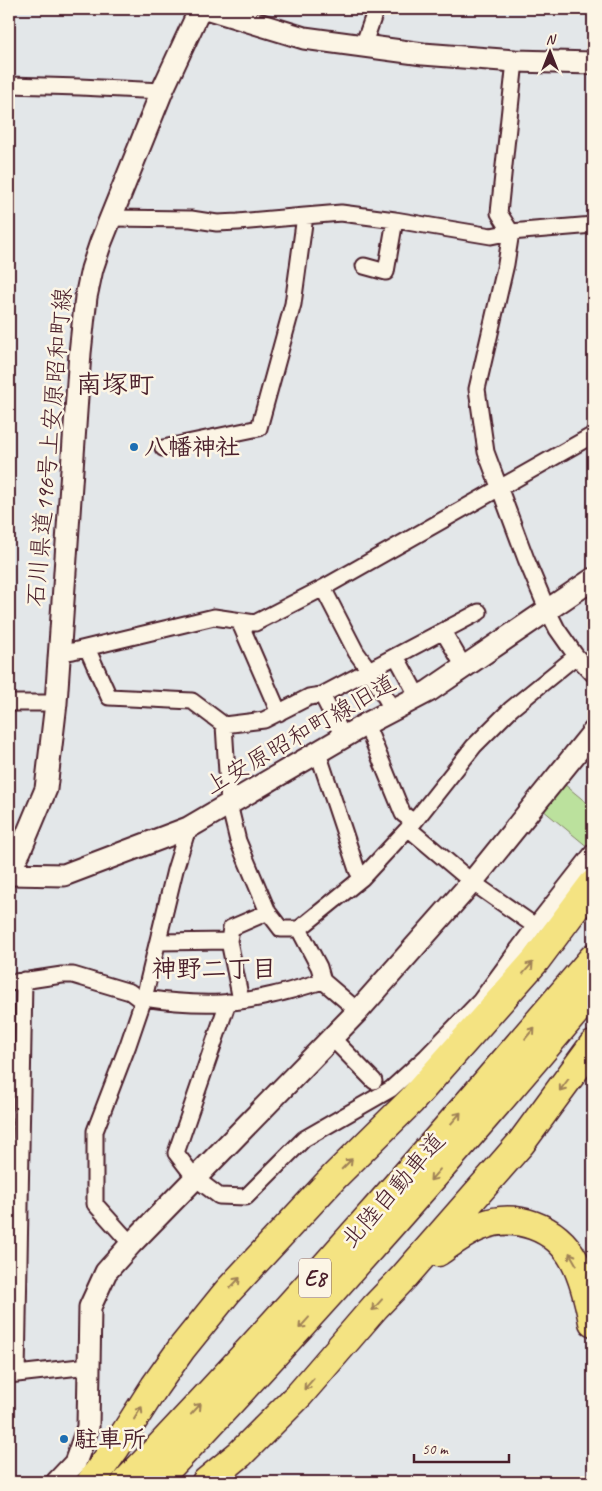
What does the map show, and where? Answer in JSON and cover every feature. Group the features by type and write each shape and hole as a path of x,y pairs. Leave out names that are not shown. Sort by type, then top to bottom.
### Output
{"highway":[{"path":"91,1482 182,1348 228,1291 335,1176 418,1094 536,960 593,884"},
{"name":"北陸自動車道","path":"155,1482 266,1364 437,1174 593,958"},
{"name":"北陸自動車道","path":"126,1482 343,1247 593,991"},
{"path":"206,1482 240,1454 300,1394 375,1307 403,1278 521,1143 593,1045"},
{"path":"403,1278 463,1234 482,1225 500,1221 518,1221 534,1225 549,1233 563,1245 573,1259 583,1281 593,1322"}],"street":[{"name":"石川県道196号上安原昭和町線","path":"9,873 46,789 60,653 80,353 86,297 92,269 110,218 162,91 200,9"},
{"path":"209,9 304,38 423,54 515,61 593,63"},
{"path":"363,46 376,9"},
{"path":"515,61 499,213 511,232 506,264 477,389 486,452 547,609 557,629 576,656 593,674"},
{"path":"9,85 80,86 162,91"},
{"path":"110,218 191,219 217,223 341,213 491,236 511,232 593,225"},
{"path":"163,448 259,428 293,304 305,216"},
{"path":"364,266 386,272 395,220"},
{"path":"60,653 214,617 255,623 323,588 593,435"},
{"name":"上安原昭和町線旧道","path":"9,873 64,876 188,828 366,724 429,691 593,579"},
{"path":"323,588 356,652 393,710"},
{"path":"87,648 109,697 192,701 224,725 264,720 309,697 322,695 479,612"},
{"path":"239,621 279,713"},
{"path":"443,631 464,667"},
{"path":"396,656 418,697"},
{"path":"224,725 229,804 238,841 268,912 281,929 299,930 362,878 411,825 474,746 511,709 576,656"},
{"path":"322,695 344,738"},
{"path":"9,703 56,703"},
{"path":"366,724 403,814 411,825 472,882 535,926"},
{"path":"57,1482 75,1463 88,1427 90,1307 106,1272 358,1011 472,882 593,732"},
{"path":"318,753 356,870 362,878"},
{"path":"131,1244 95,1204 95,1131 128,1045 143,999 188,828"},
{"path":"268,912 231,928 229,941 235,1001 176,1153 195,1178 219,1196 246,1197 304,1139 390,1089 426,1057 480,1001 593,852"},
{"path":"299,930 319,967 323,980 358,1011"},
{"path":"158,942 229,941"},
{"path":"89,1366 13,1374 16,982 73,975 130,992 143,999 175,1002 235,1001 296,989 323,980"},
{"path":"332,1038 374,1081"}],"green space":[{"path":"564,784 593,808 593,844 589,848 543,810"}],"place":[{"name":"八幡神社","path":"134,447"},
{"name":"駐車所","path":"64,1439"}],"district":[{"name":"南塚町","path":"115,384"},
{"name":"神野二丁目","path":"214,968"}]}
